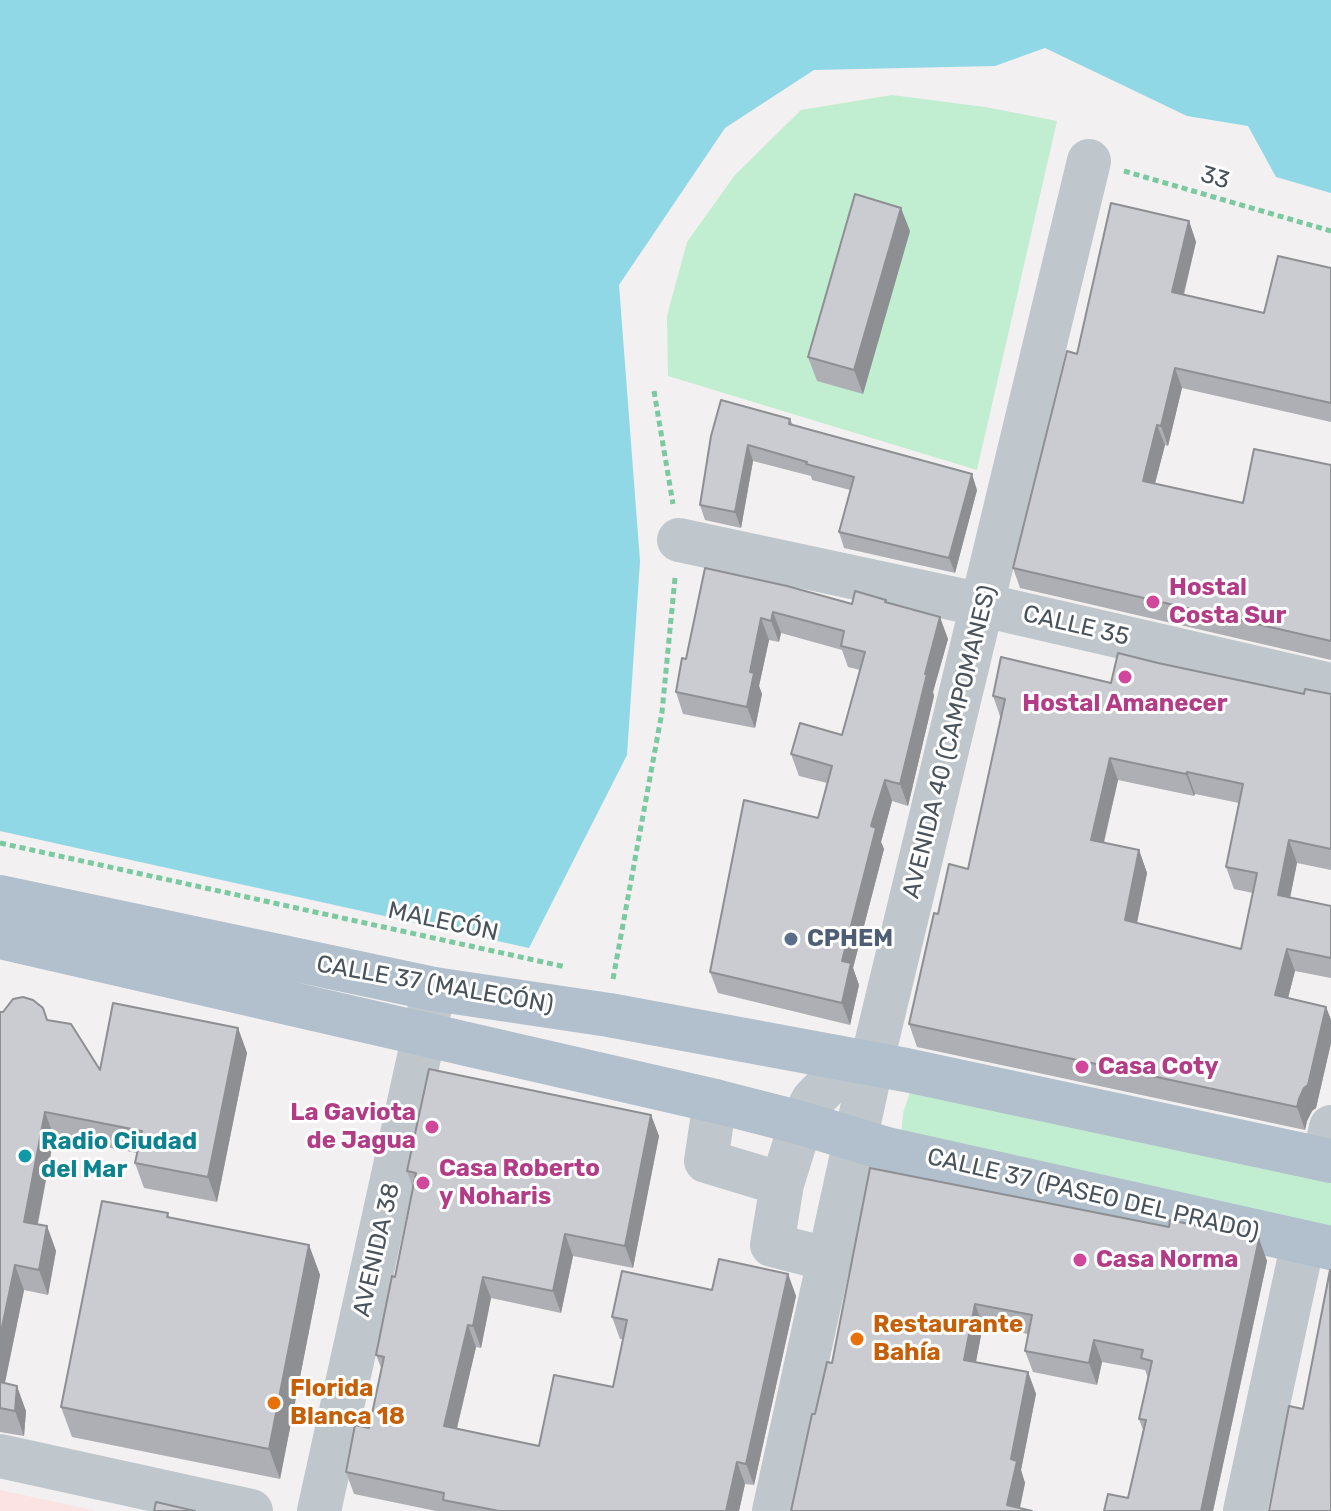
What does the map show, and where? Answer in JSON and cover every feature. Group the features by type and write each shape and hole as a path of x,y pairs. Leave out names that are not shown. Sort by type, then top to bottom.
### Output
{"main road":[{"name":"CALLE 37 (MALECÓN)","path":"0,897 434,989 609,1015 872,1065"},
{"name":"CALLE 37 (MALECÓN)","path":"0,937 715,1101 808,1168 856,1140"},
{"path":"872,1065 1329,1149"},
{"name":"CALLE 37 (PASEO DEL PRADO)","path":"856,1140 1317,1245"}],"street":[{"name":"AVENIDA 40 (CAMPOMANES)","path":"774,1511 818,1257 808,1168 856,1140 1089,161"},
{"name":"CALLE 35","path":"679,540 983,605 1331,685"},
{"name":"AVENIDA 38","path":"319,1511 434,989"},
{"path":"818,1257 772,1245 808,1168 813,1100 839,1073 872,1065"},
{"path":"715,1101 706,1161 808,1168"},
{"path":"1245,1511 1317,1245"},
{"path":"0,1456 251,1511"}],"path":[{"name":"33","path":"1089,161 1331,231"},
{"path":"609,1015 613,978 662,712 679,540 654,391"},
{"name":"MALECÓN","path":"0,843 567,968"}],"shaded area":[{"path":"0,1490 97,1511 0,1511"}],"green space":[{"path":"892,95 985,107 1057,121 977,470 668,376 667,316 687,242 735,175 801,110"},
{"path":"912,1086 1331,1175 1331,1234 901,1139 903,1113"}],"water":[{"path":"0,0 1331,0 1331,193 1276,177 1248,126 1187,116 1045,48 995,66 814,70 725,128 619,285 640,561 627,755 529,948 0,831"}],"building":[{"path":"855,194 901,208 854,370 808,357"},
{"path":"1111,203 1189,221 1172,292 1264,313 1278,256 1331,268 1331,403 1175,368 1143,481 1243,503 1254,449 1331,465 1331,641 1013,568 1067,351 1077,354"},
{"path":"721,400 790,419 789,424 972,474 949,558 839,532 854,477 748,445 735,512 700,505 711,436"},
{"path":"705,568 852,604 855,591 940,617 900,784 885,780 871,826 876,828 842,961 851,963 842,1003 710,972 744,800 818,818 832,766 791,754 800,723 842,735 865,652 841,646 844,631 773,612 771,621 761,618 750,672 754,673 747,707 676,692"},
{"path":"1118,653 1304,694 1305,689 1331,694 1331,849 1289,840 1278,895 1331,906 1331,958 1287,949 1275,995 1326,1007 1308,1085 1297,1107 909,1024 934,913 938,914 949,864 968,869 1005,699 993,696 1001,657 1111,683","holes":["1110,758 1243,784 1226,867 1257,873 1241,949 1125,920 1139,850 1091,840"]},
{"path":"23,997 43,1008 47,1020 71,1024 100,1070 113,1003 238,1028 208,1177 135,1163 142,1131 45,1112 24,1222 47,1226 39,1270 15,1265 0,1337 0,1012 13,999"},
{"path":"429,1069 651,1115 625,1246 565,1234 553,1291 483,1277 473,1326 468,1325 444,1426 539,1446 554,1375 613,1387 627,1320 612,1317 622,1271 712,1290 719,1259 788,1274 746,1464 737,1462 726,1511 499,1511 443,1500 444,1493 346,1472 355,1425 369,1428 384,1357 376,1355 416,1173 407,1171"},
{"path":"870,1168 1169,1227 1170,1220 1259,1239 1201,1511 1104,1511 1108,1494 1128,1498 1146,1420 1139,1419 1152,1361 1141,1358 1143,1350 1094,1340 1089,1363 1025,1351 1032,1315 975,1304 964,1360 1028,1372 1011,1459 1017,1461 1007,1505 1032,1511 791,1511 812,1414 815,1414 827,1362 832,1363"},
{"path":"102,1201 309,1245 269,1449 61,1407"},
{"path":"1330,1270 1331,1511 1269,1511 1289,1406 1303,1409"},
{"path":"0,1382 17,1386 15,1411 0,1408"},
{"path":"156,1502 195,1511 154,1511"}],"place":[{"name":"Hostal Costa Sur","path":"1153,602"},
{"name":"Hostal Amanecer","path":"1125,677"},
{"name":"CPHEM","path":"791,939"},
{"name":"Casa Coty","path":"1082,1067"},
{"name":"La Gaviota de Jagua","path":"432,1127"},
{"name":"Radio Ciudad del Mar","path":"25,1156"},
{"name":"Casa Roberto y Noharis","path":"423,1183"},
{"name":"Casa Norma","path":"1080,1260"},
{"name":"Restaurante Bahía","path":"857,1339"},
{"name":"Florida Blanca 18","path":"274,1403"}]}
